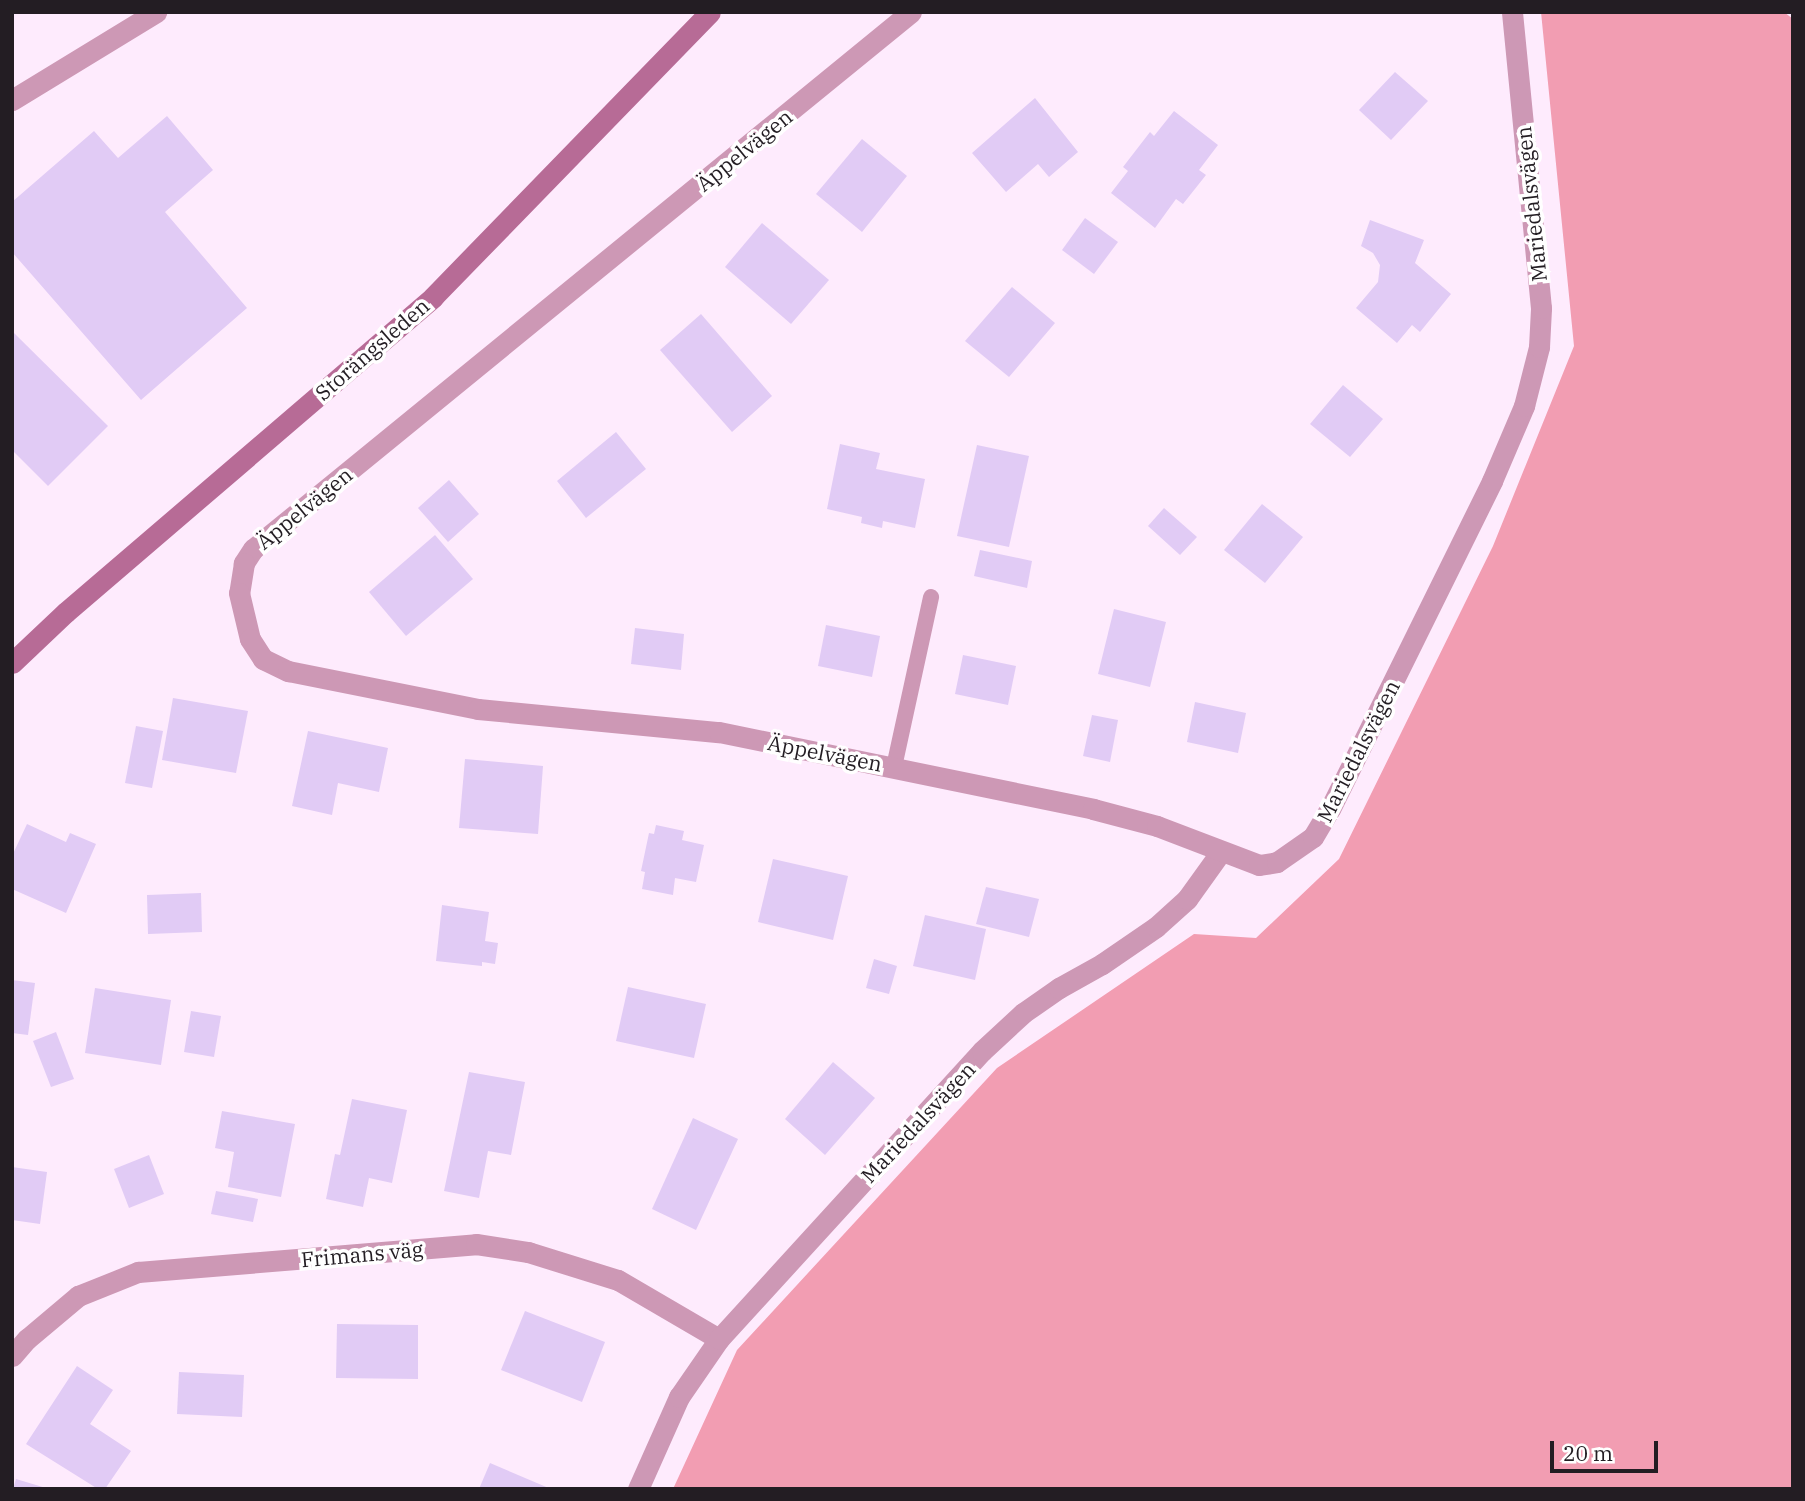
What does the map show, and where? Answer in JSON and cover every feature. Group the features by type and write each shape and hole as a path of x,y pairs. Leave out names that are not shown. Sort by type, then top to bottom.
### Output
{"main road":[{"name":"Storängsleden","path":"12,663 66,612 433,297 710,12"}],"street":[{"path":"12,100 156,12"},
{"name":"Äppelvägen","path":"911,12 253,549 244,563 239,593 250,639 263,659 288,671 478,709 719,732 1093,809 1157,827 1220,853"},
{"name":"Mariedalsvägen","path":"638,1489 679,1397 719,1339 982,1051 1023,1013 1156,927 1187,899 1220,853 1259,865 1277,862 1313,837 1330,809 1492,481 1524,406 1539,348 1541,308 1512,12"},
{"name":"Frimans väg","path":"12,1356 27,1339 78,1296 138,1272 477,1244 528,1252 618,1280 719,1339"}],"lane":[{"name":"Äppelvägen","path":"894,767 931,597"}],"shaded area":[{"path":"1541,12 1784,12 1793,19 1793,1489 673,1489 737,1350 997,1068 1194,934 1256,938 1339,859 1493,546 1574,346"}],"building":[{"path":"1395,72 1428,101 1391,140 1359,110"},
{"path":"1035,98 1078,152 1049,177 1038,164 1006,192 972,153"},
{"path":"1174,111 1218,145 1199,170 1206,175 1183,204 1176,199 1155,228 1111,193 1128,171 1123,167 1150,132 1154,136"},
{"path":"167,116 213,170 165,212 247,308 141,400 12,252 12,202 94,131 118,158"},
{"path":"862,139 907,176 862,232 816,194"},
{"path":"1085,218 1118,242 1094,274 1062,250"},
{"path":"1370,220 1424,240 1415,263 1451,294 1420,332 1412,325 1397,343 1356,308 1378,282 1380,265 1373,253 1361,246"},
{"path":"762,223 829,280 791,324 725,267"},
{"path":"1012,287 1055,323 1009,377 965,341"},
{"path":"701,314 772,396 732,432 660,350"},
{"path":"12,331 108,426 48,486 12,450"},
{"path":"1343,385 1383,419 1350,457 1310,424"},
{"path":"616,432 646,469 586,518 557,481"},
{"path":"840,444 880,453 876,469 925,479 915,528 883,521 882,528 861,523 862,517 827,509"},
{"path":"977,445 1029,456 1009,547 957,536"},
{"path":"449,480 479,514 448,542 418,508"},
{"path":"1262,504 1303,537 1265,583 1224,550"},
{"path":"1164,508 1197,537 1180,555 1148,526"},
{"path":"435,535 473,579 406,636 369,592"},
{"path":"980,550 1032,561 1027,588 974,576"},
{"path":"1114,609 1166,622 1150,687 1098,674"},
{"path":"826,625 880,636 872,677 818,666"},
{"path":"635,628 684,634 681,670 631,664"},
{"path":"963,655 1016,666 1008,705 955,694"},
{"path":"173,698 248,711 236,773 162,760"},
{"path":"1195,702 1246,713 1238,753 1187,742"},
{"path":"1092,715 1118,720 1110,762 1083,756"},
{"path":"136,726 163,731 152,788 125,783"},
{"path":"308,731 388,748 379,792 338,783 332,815 292,806"},
{"path":"465,759 543,766 538,834 459,828"},
{"path":"27,824 66,842 70,833 96,844 66,913 12,889 12,856"},
{"path":"656,825 684,831 682,840 704,845 696,882 675,878 673,895 642,889 645,872 641,871 649,833 654,834"},
{"path":"773,859 848,876 833,940 758,922"},
{"path":"986,887 1039,899 1029,937 976,924"},
{"path":"201,893 202,932 148,934 147,895"},
{"path":"442,905 489,912 485,941 498,943 495,964 482,962 482,966 436,961"},
{"path":"925,915 986,929 975,980 913,966"},
{"path":"874,959 897,966 889,994 866,988"},
{"path":"12,980 35,983 28,1035 12,1033"},
{"path":"628,987 706,1004 694,1058 616,1041"},
{"path":"95,988 171,1000 161,1065 85,1053"},
{"path":"191,1011 221,1016 214,1057 184,1052"},
{"path":"56,1032 74,1079 51,1087 33,1041"},
{"path":"833,1062 875,1098 825,1155 785,1119"},
{"path":"469,1072 525,1082 511,1155 488,1151 479,1198 444,1191"},
{"path":"352,1099 407,1110 392,1183 369,1178 363,1207 326,1199 335,1154 340,1155"},
{"path":"222,1111 295,1124 281,1197 228,1187 234,1152 215,1148"},
{"path":"693,1118 738,1139 696,1230 652,1209"},
{"path":"149,1155 164,1194 129,1208 114,1169"},
{"path":"12,1167 47,1172 40,1224 12,1220"},
{"path":"216,1191 258,1199 253,1222 211,1214"},
{"path":"525,1311 605,1342 582,1402 501,1370"},
{"path":"337,1324 418,1325 418,1379 336,1378"},
{"path":"77,1366 113,1390 90,1424 131,1451 105,1489 98,1489 26,1444"},
{"path":"179,1372 244,1375 242,1417 177,1414"},
{"path":"490,1463 551,1489 479,1489"},
{"path":"16,1479 46,1488 46,1489 13,1489"}]}
